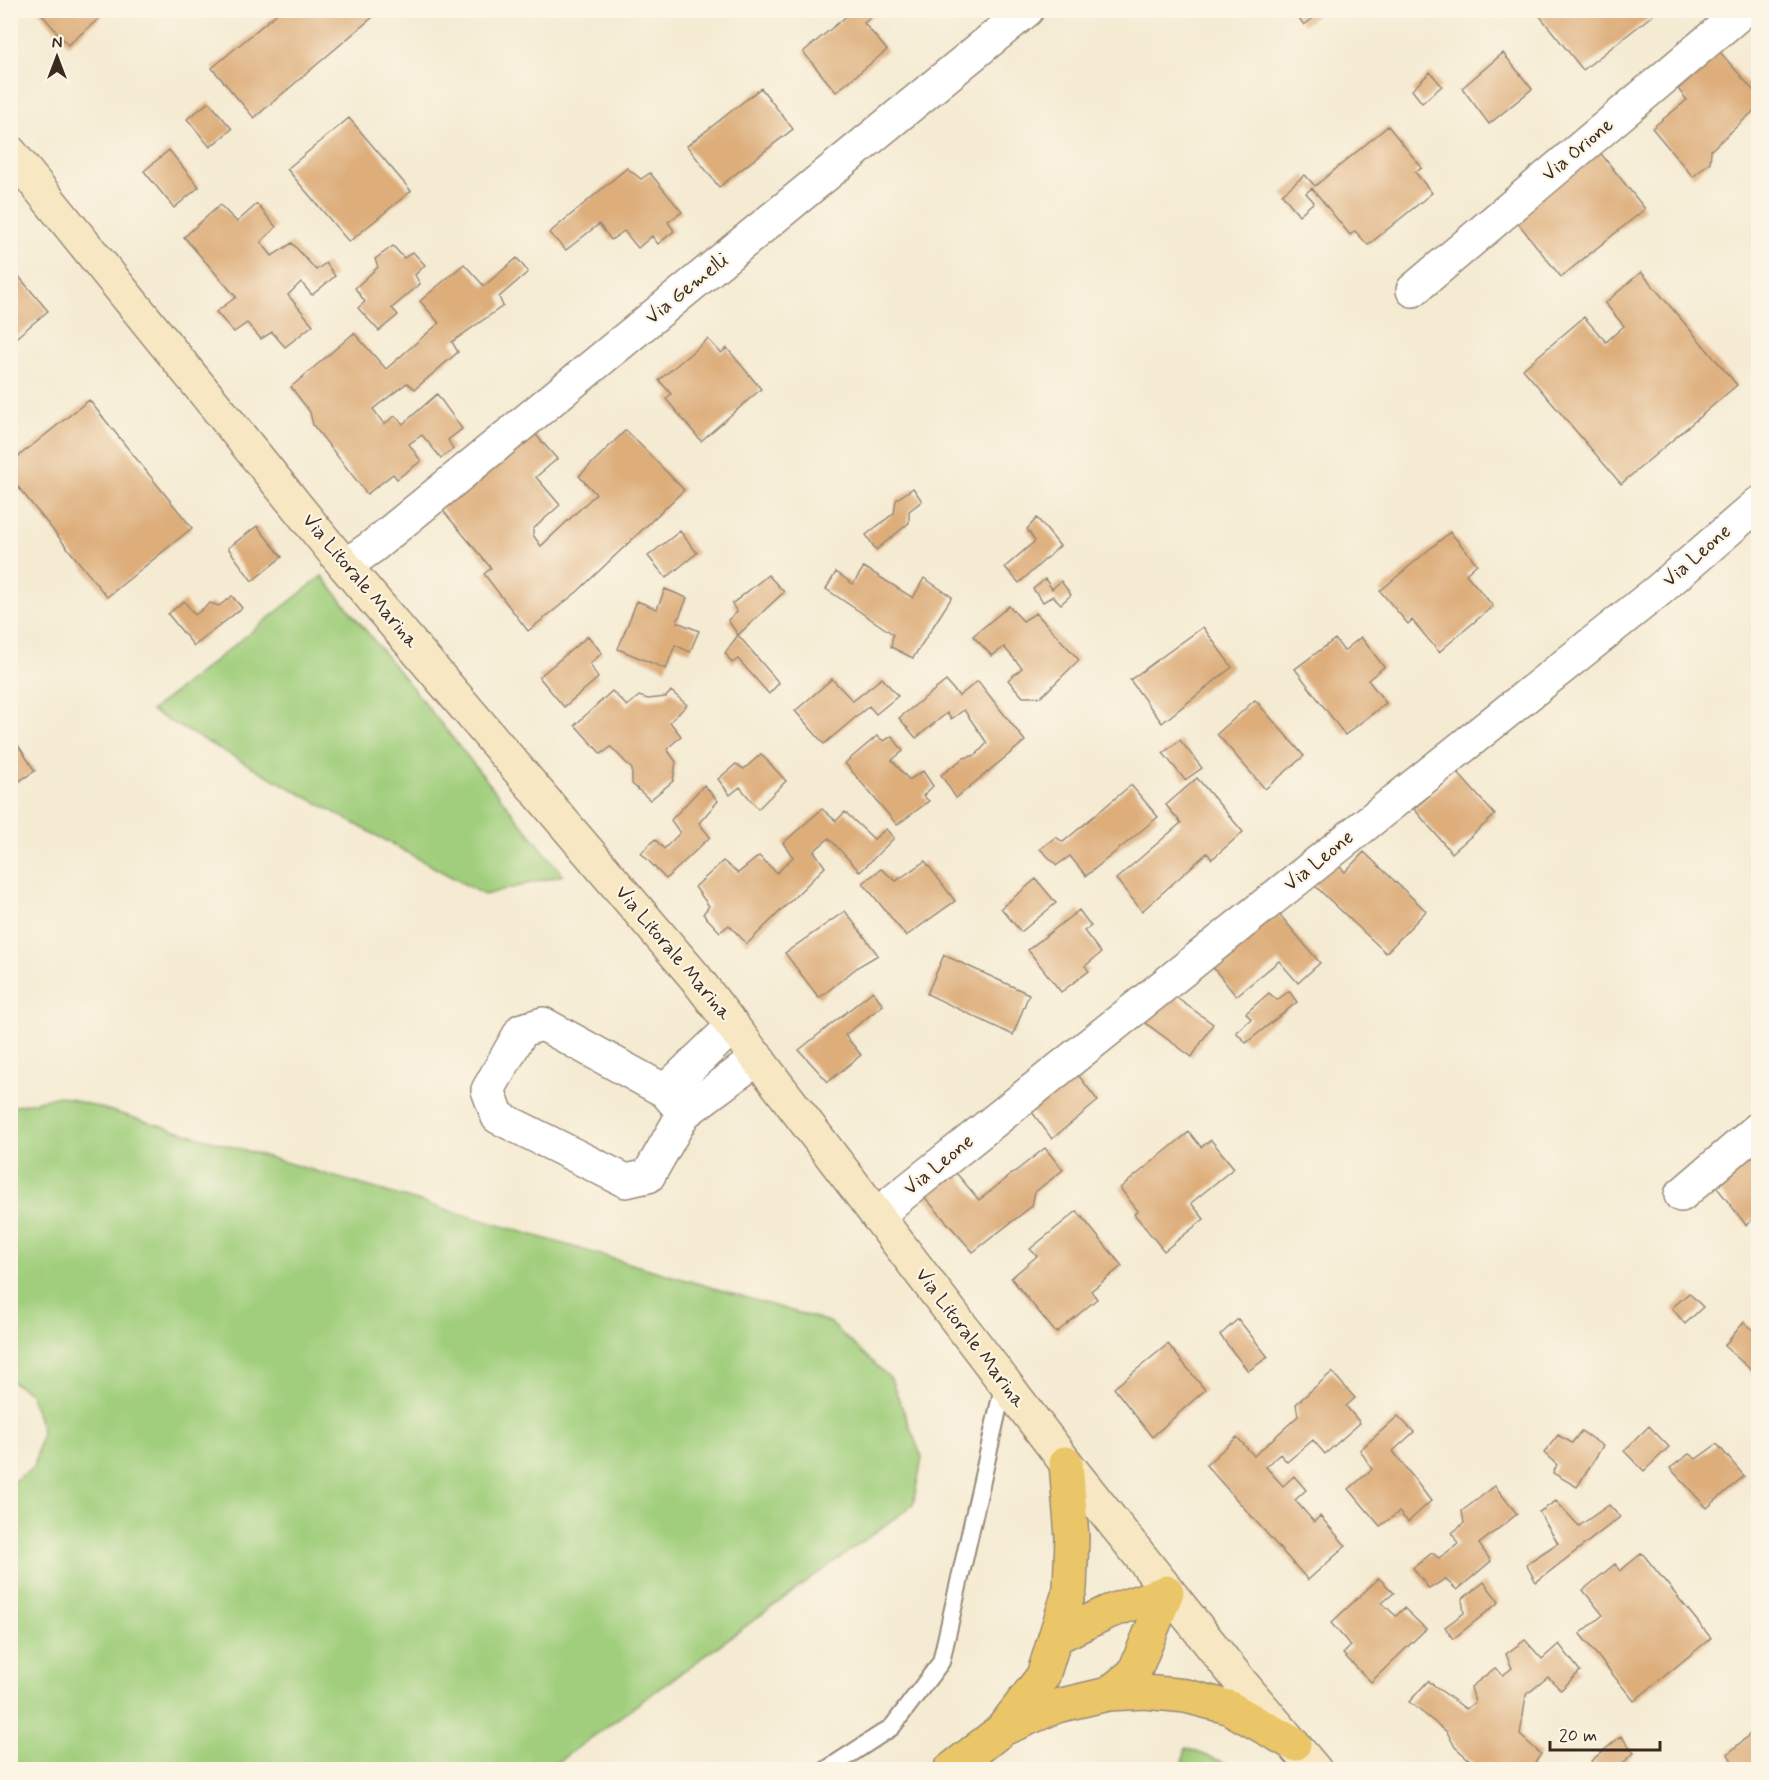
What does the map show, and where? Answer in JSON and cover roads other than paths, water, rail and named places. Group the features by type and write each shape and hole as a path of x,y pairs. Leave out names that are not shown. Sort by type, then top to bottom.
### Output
{"highway":[{"path":"1003,1729 1042,1676 1070,1589 1072,1537 1066,1463"},
{"path":"1056,1637 1108,1612 1167,1592"},
{"path":"1108,1694 1134,1673 1167,1592"},
{"path":"950,1770 1003,1729 1058,1706 1108,1694 1145,1692 1186,1696 1228,1707 1294,1744"}],"street":[{"name":"Via Gemelli","path":"345,566 372,547 1027,10"},
{"name":"Via Orione","path":"1413,290 1744,10"},
{"name":"Via Litorale Marina","path":"12,157 345,566 695,977 1167,1592 1316,1770"},
{"name":"Via Leone","path":"878,1217 913,1186 1659,590 1758,504"},
{"path":"674,1102 543,1024 522,1030 488,1090 498,1117 626,1181 648,1176 674,1102 733,1026"},
{"path":"674,1102 758,1059"},
{"path":"1681,1195 1758,1129"}],"lane":[{"path":"826,1770 892,1727 941,1662 1004,1382"}]}
